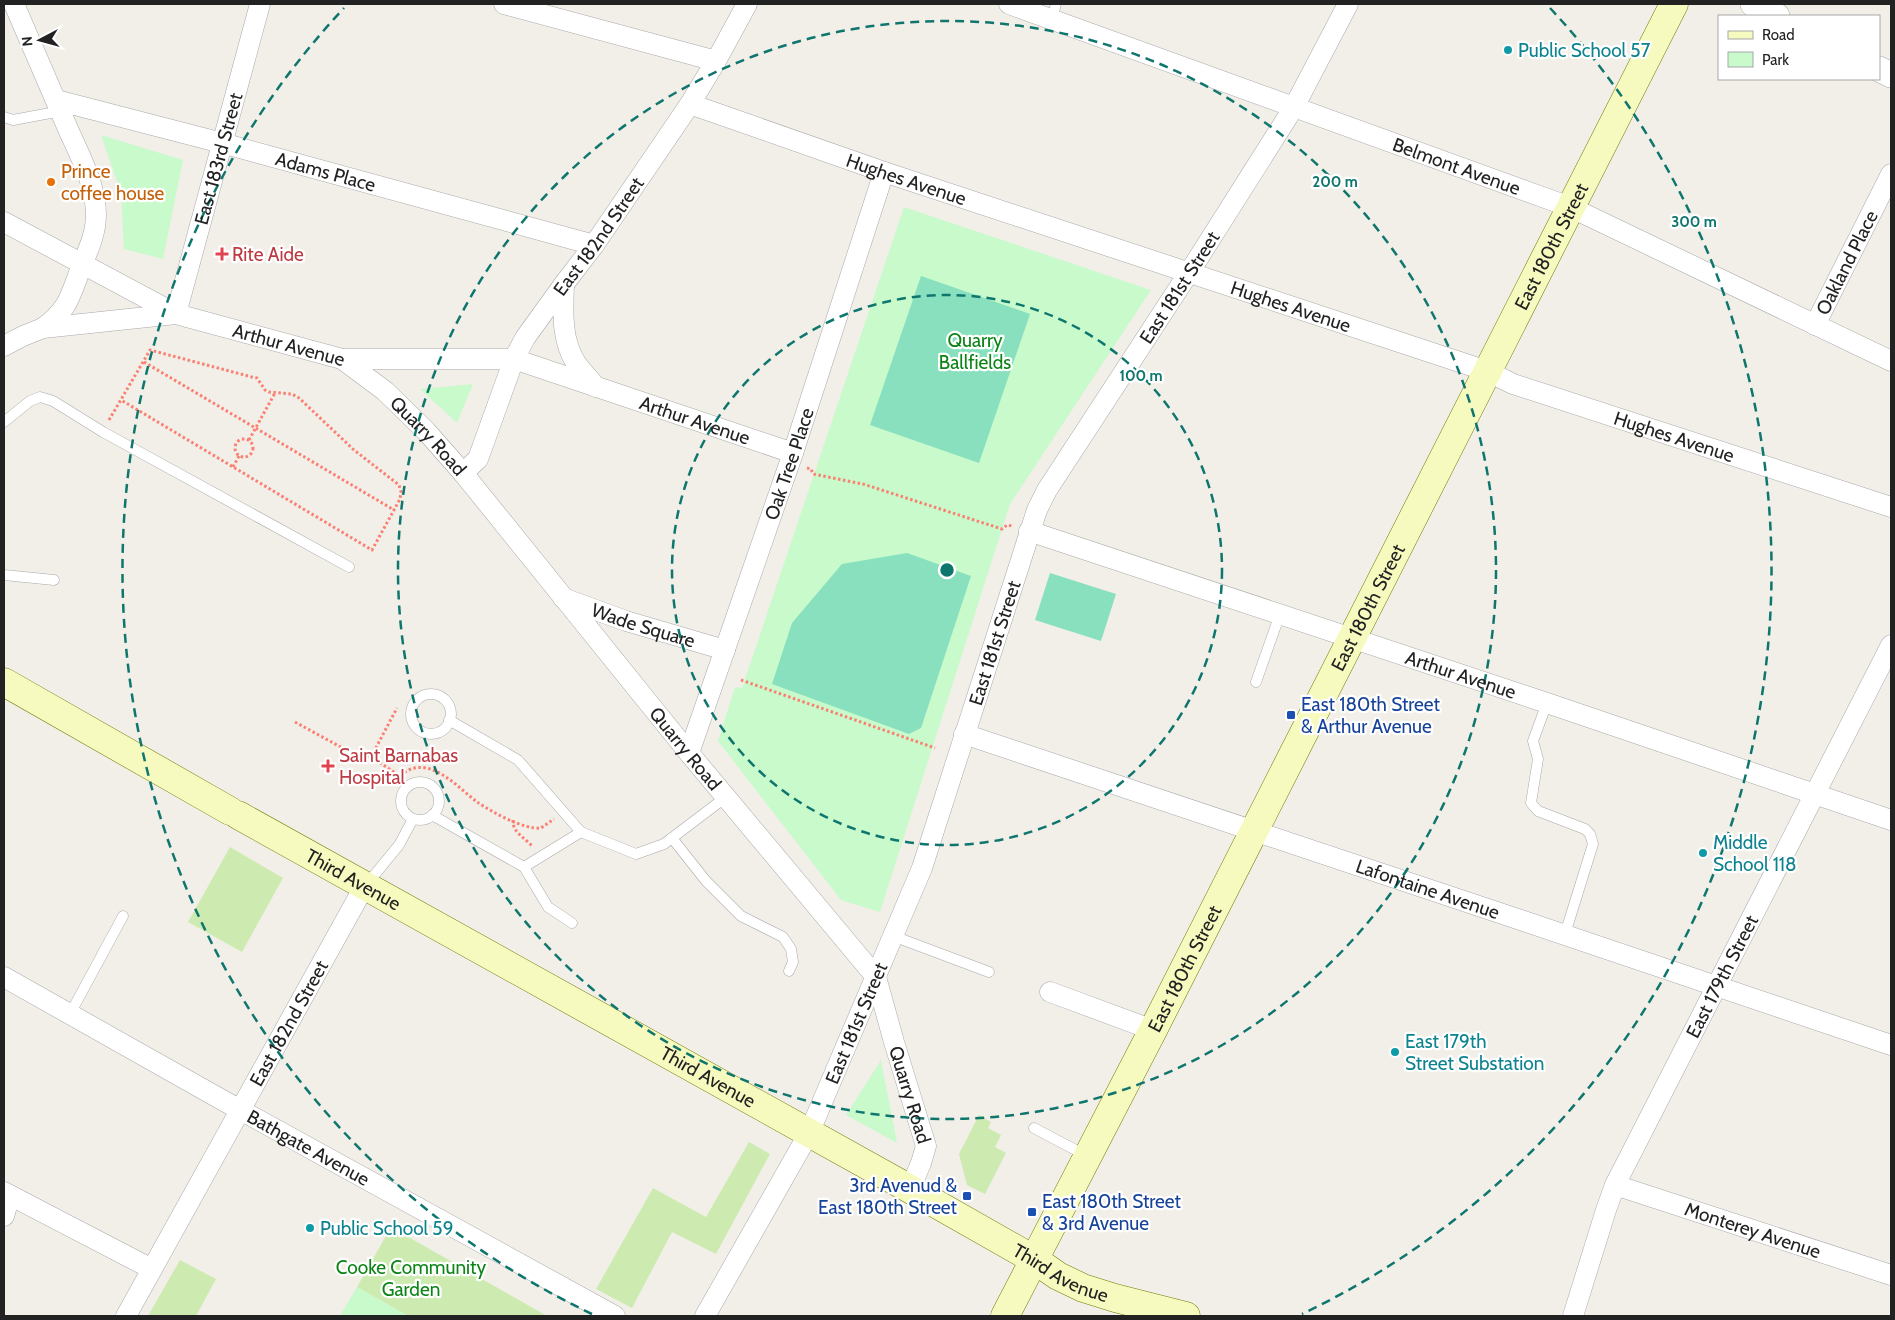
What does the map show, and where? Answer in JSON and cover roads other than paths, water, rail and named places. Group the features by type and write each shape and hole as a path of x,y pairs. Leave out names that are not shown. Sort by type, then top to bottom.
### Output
{"main road":[{"name":"East 180th Street","path":"1005,1316 1154,1030 1674,4"},
{"name":"Third Avenue","path":"4,682 364,886 910,1189 1035,1260 1058,1276 1083,1288 1186,1316"}],"street":[{"path":"4,345 43,328 59,316 67,304 95,229 95,197 86,172 14,4"},
{"name":"East 183rd Street","path":"176,314 260,4"},
{"path":"504,4 716,61"},
{"name":"East 182nd Street","path":"463,474 478,459 514,359 525,338 594,245 690,104 747,4"},
{"name":"Belmont Avenue","path":"1009,4 1054,12 1294,107 1570,207 1891,361"},
{"name":"East 181st Street","path":"705,1316 809,1133 922,868 1029,531 1047,490 1190,272 1294,107 1348,4"},
{"path":"1753,4 1775,15"},
{"name":"Hughes Avenue","path":"690,104 884,172 1487,371 1513,384 1891,508"},
{"name":"Adams Place","path":"58,106 222,143 594,245"},
{"name":"Oak Tree Place","path":"689,753 791,458 884,172"},
{"name":"Oakland Place","path":"1815,325 1891,174"},
{"name":"Arthur Avenue","path":"4,222 176,314 342,359 514,359 791,458"},
{"path":"564,284 564,326 568,346 576,363 596,387"},
{"path":"43,328 176,314"},
{"name":"Quarry Road","path":"342,359 385,391 426,431 689,753 876,977 926,1146 910,1189"},
{"name":"Arthur Avenue","path":"1029,531 1547,703 1891,820"},
{"name":"Wade Square","path":"562,598 626,621 725,650"},
{"name":"East 179th Street","path":"1573,1316 1606,1210 1616,1185 1891,645"},
{"name":"Lafontaine Avenue","path":"964,734 1431,891 1565,934 1716,987 1891,1045"},
{"name":"East 182nd Street","path":"126,1316 364,886"},
{"name":"Bathgate Avenue","path":"4,977 615,1316"},
{"path":"1050,992 1154,1030"},
{"name":"Monterey Avenue","path":"1616,1185 1891,1275"},
{"path":"4,1216 7,1194 152,1269"}],"lane":[{"path":"4,117 13,120 58,106"},
{"path":"4,422 30,401 40,397 53,402 103,432 349,567"},
{"path":"4,575 54,580"},
{"path":"1256,682 1280,614"},
{"path":"1547,703 1533,741 1538,759 1531,803 1538,811 1584,829 1590,834 1592,844 1565,934"},
{"path":"449,720 518,760 580,832 636,854 664,844 726,797"},
{"path":"413,783 426,783 436,792 438,804 432,815 423,820 412,819 407,815 401,804 404,791 413,783"},
{"path":"432,815 524,867 548,907 572,923"},
{"path":"364,886 399,845 412,819"},
{"path":"524,867 580,832"},
{"path":"672,838 706,881 741,916 783,937 791,949 793,962 789,971"},
{"path":"70,1014 123,916"},
{"path":"893,936 989,972"},
{"path":"1034,1128 1088,1156"}],"place":[{"name":"Public School 57","path":"1508,50"},
{"name":"Prince coffee house","path":"51,182"},
{"name":"Rite Aide","path":"222,254"},
{"name":"East 180th Street & Arthur Avenue","path":"1291,715"},
{"name":"Saint Barnabas Hospital","path":"328,766"},
{"name":"Middle School 118","path":"1703,853"},
{"name":"East 179th Street Substation","path":"1395,1052"},
{"name":"3rd Avenud & East 180th Street","path":"967,1196"},
{"name":"East 180th Street & 3rd Avenue","path":"1032,1212"},
{"name":"Public School 59","path":"310,1228"}],"park label":[{"name":"Quarry Ballfields","path":"975,351"},
{"name":"Cooke Community Garden","path":"411,1278"}]}
